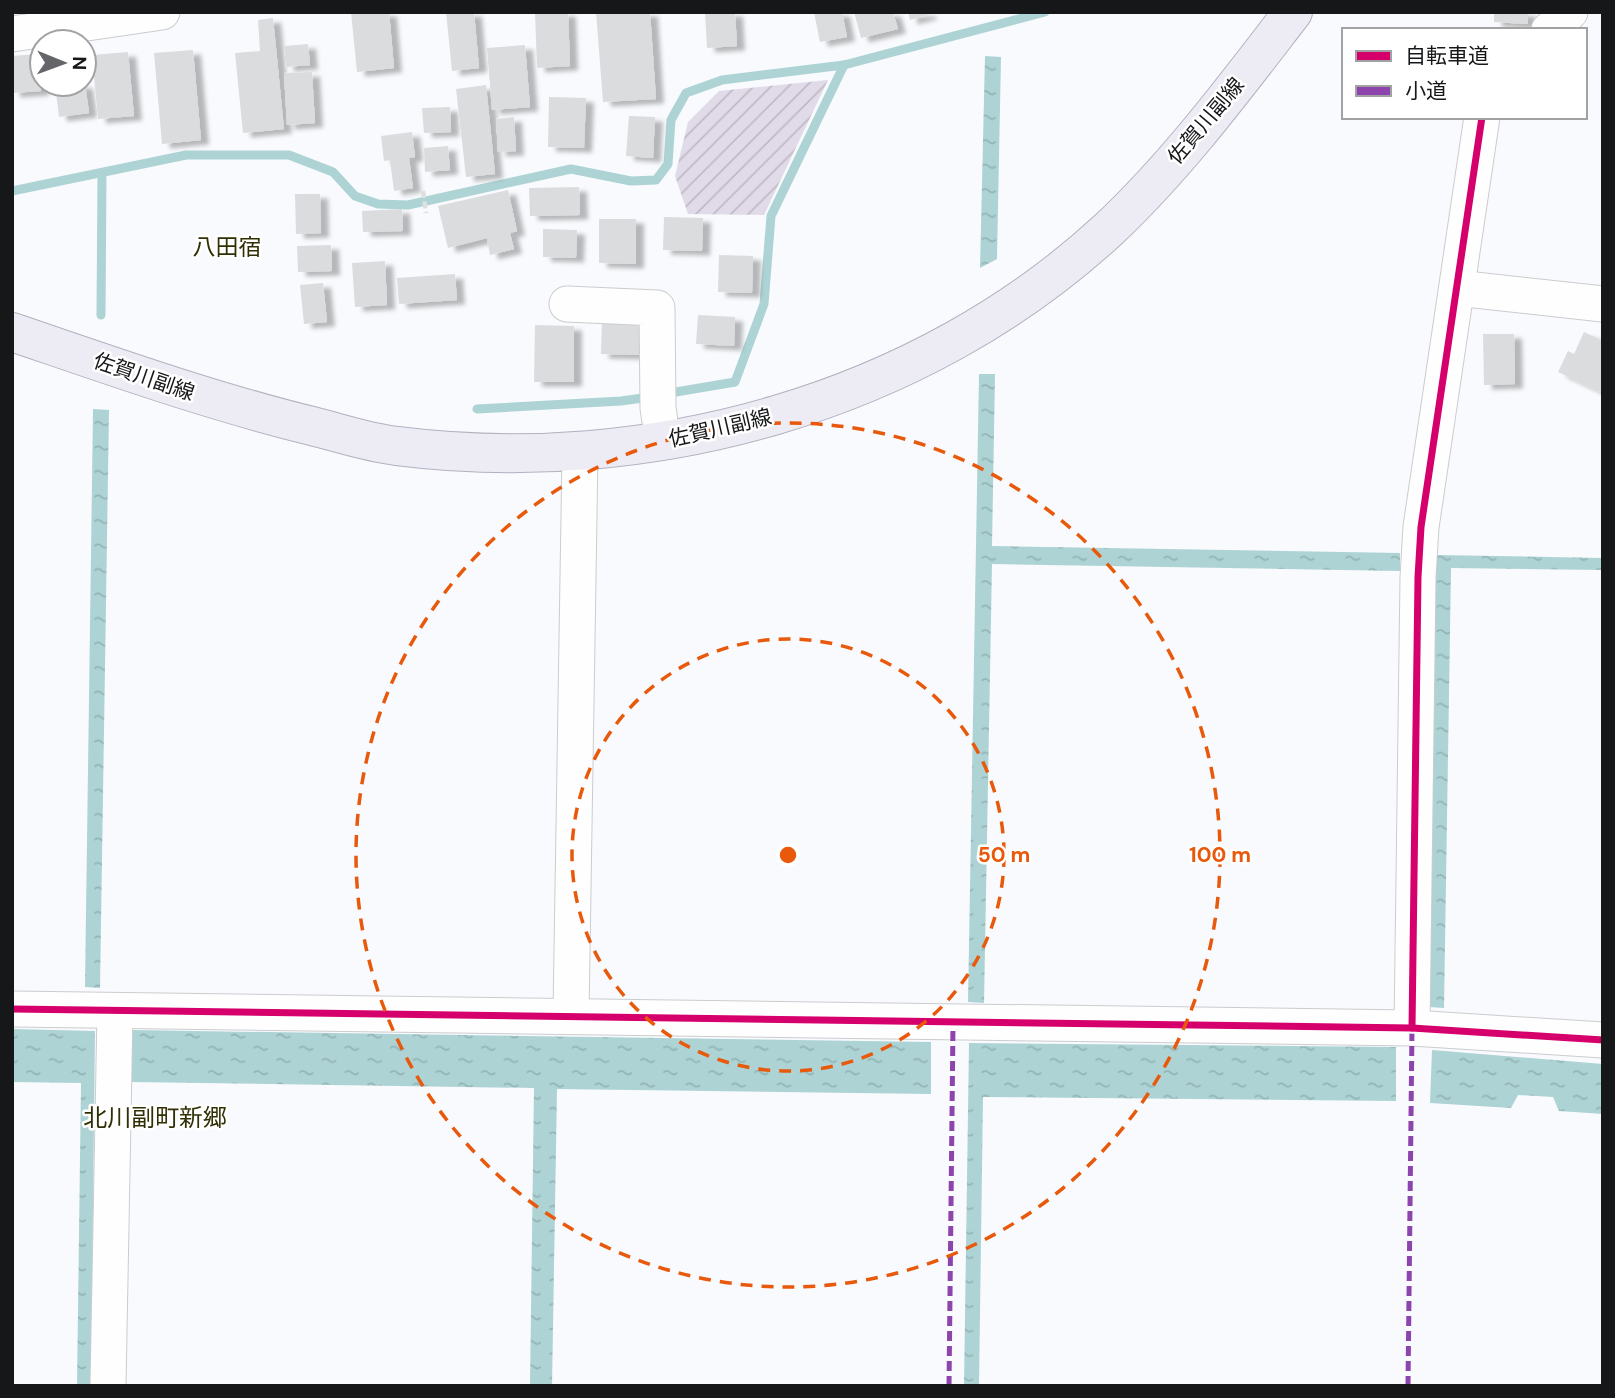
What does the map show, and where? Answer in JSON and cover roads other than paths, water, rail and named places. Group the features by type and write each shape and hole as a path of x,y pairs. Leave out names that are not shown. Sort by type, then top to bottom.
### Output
{"main road":[{"name":"佐賀川副線","path":"12,332 228,405 394,446 474,453 580,453 660,410 766,420 865,384 951,342 1038,288 1110,228 1196,137 1293,12"}],"street":[{"path":"12,34 162,12"},
{"path":"1551,28 1570,12"},
{"path":"1412,1028 1418,577 1421,527 1482,119"},
{"path":"1457,288 1603,304"},
{"path":"567,304 657,308 660,410"},
{"path":"571,1014 580,453"},
{"path":"12,1009 571,1014 953,1024 1412,1028 1603,1040"},
{"path":"98,1011 108,1386"}],"water":[{"path":"985,56 1001,57 997,259 980,268"},
{"path":"979,374 995,374 992,546 1400,553 1400,571 992,564 984,1003 968,1002"},
{"path":"93,409 109,410 100,988 85,987"},
{"path":"1436,555 1603,558 1603,570 1451,568 1444,1008 1429,1007"},
{"path":"12,1029 95,1031 91,1386 77,1386 81,1083 12,1082"},
{"path":"131,1030 931,1042 931,1094 557,1089 552,1386 530,1386 534,1088 130,1082"},
{"path":"969,1043 1396,1047 1396,1101 983,1097 979,1386 964,1386"},
{"path":"1432,1050 1603,1064 1603,1114 1559,1111 1553,1097 1518,1095 1511,1108 1430,1103"}],"waterway":[{"path":"12,191 186,155 289,155 333,172 355,196 378,204 408,205 571,169 631,181 656,180 668,164 671,120 686,93 722,80 844,65 1045,12"},
{"path":"664,394 735,382 764,304 771,216 844,65"},
{"path":"101,315 102,175"},
{"path":"477,409 650,397"}],"district":[{"name":"八田宿","path":"227,247"},
{"name":"北川副町新郷","path":"155,1118"}]}
